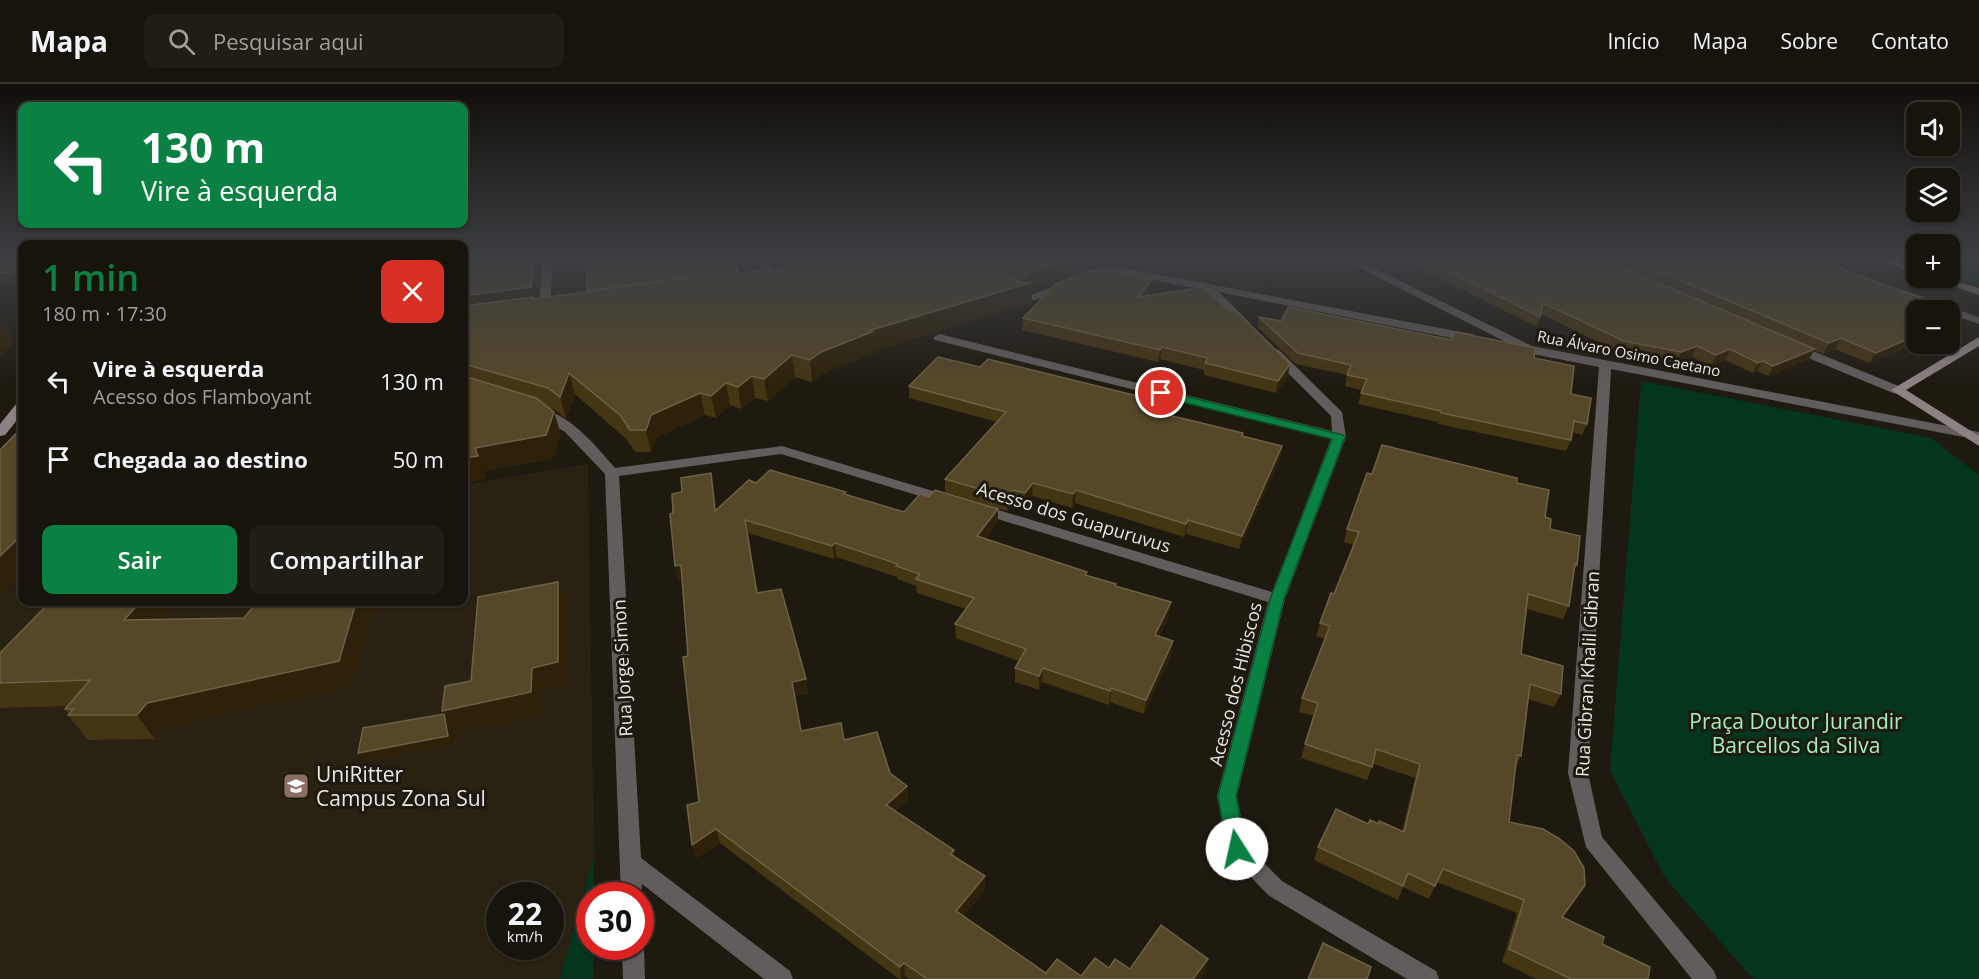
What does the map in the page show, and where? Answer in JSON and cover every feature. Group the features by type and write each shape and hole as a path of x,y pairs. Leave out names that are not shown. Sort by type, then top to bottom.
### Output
{"street":[{"path":"544,312 545,301"},
{"path":"939,338 1339,437 1338,415 1221,301"},
{"name":"Rua Álvaro Osimo Caetano","path":"1274,301 1979,436"},
{"path":"1431,301 1530,350"},
{"path":"1925,301 1979,321"},
{"path":"1779,341 1897,390 1979,442"},
{"path":"1897,390 1979,341"},
{"name":"Rua Gibran Khalil Gibran","path":"1605,365 1578,773 1593,841 1706,979"},
{"path":"528,408 549,415 586,444 612,473"},
{"path":"0,432 18,411"},
{"path":"1962,432 1979,452"},
{"name":"Acesso dos Hibiscos","path":"1339,437 1277,599 1227,796 1237,849 1275,888 1428,979"},
{"name":"Acesso dos Guapuruvus","path":"612,473 782,450 1277,599"},
{"name":"Rua Jorge Simon","path":"612,473 632,882"},
{"path":"631,863 782,979"},
{"path":"633,960 634,979"}],"shaded area":[{"name":"UniRitter Campus Zona Sul","path":"588,464 594,855 587,882 576,882 576,921 560,979 0,979 0,583 18,565 18,606 468,606 468,484"}],"green space":[{"name":"Praça Doutor Jurandir Barcellos da Silva","path":"1641,381 1931,438 1979,475 1979,979 1753,979 1665,878 1610,770"},
{"path":"594,855 593,882 587,882"},
{"path":"576,921 576,960 593,960 593,979 560,979"}],"building":[{"path":"504,301 970,301 868,331 872,332 821,352 810,360 792,355 764,379 752,376 738,387 726,383 711,396 700,393 651,415 646,430 630,430 621,416 569,373 560,397 548,388 468,365 468,305"},
{"path":"1040,301 1218,301 1227,309 1236,311 1290,364 1278,381 1205,363 1208,358 1162,347 1160,350 1023,318"},
{"path":"1508,301 1701,301 1815,349 1773,366 1763,361 1758,363 1730,349 1716,355 1697,346 1681,352 1624,341 1543,303 1540,317"},
{"path":"1728,301 1906,301 1906,340 1876,353 1841,338 1829,343"},
{"path":"1288,307 1452,340 1455,332 1535,348 1534,358 1574,366 1571,394 1591,398 1587,424 1574,421 1571,440 1441,413 1441,411 1361,393 1367,379 1347,375 1351,365 1298,353 1259,317 1281,321"},
{"path":"938,357 980,367 988,359 1166,403 1160,413 1243,433 1242,436 1282,446 1242,536 1188,520 1186,524 1076,490 1073,494 1033,483 1025,493 1013,490 1007,497 945,479 1006,412 909,386"},
{"path":"468,377 536,398 554,412 546,435 475,448 478,456 468,457"},
{"path":"18,431 18,539 0,556 0,450"},
{"path":"1382,445 1517,478 1517,483 1549,490 1545,517 1551,519 1550,529 1580,536 1569,606 1528,594 1521,654 1563,666 1561,694 1530,684 1521,756 1517,755 1509,822 1543,829 1574,851 1584,868 1585,885 1562,917 1604,937 1602,944 1650,967 1648,979 1571,979 1509,949 1524,900 1443,869 1435,886 1408,873 1403,886 1318,847 1336,809 1368,824 1370,820 1379,824 1379,821 1404,832 1420,764 1376,749 1372,767 1305,744 1318,703 1302,698 1330,626 1320,623 1359,532 1347,529 1367,473 1372,474"},
{"path":"770,470 904,512 920,494 929,497 935,490 998,509 977,536 1087,572 1085,575 1116,584 1115,586 1171,602 1155,635 1173,641 1146,700 1111,688 1110,691 1043,668 1039,676 1015,668 1026,649 955,624 974,598 916,579 920,574 896,566 898,564 835,543 832,546 745,520 757,593 781,589 806,679 792,682 801,731 841,723 844,740 877,732 890,773 907,786 886,805 954,850 950,854 985,876 956,911 1046,973 1057,959 1081,976 1095,958 1109,968 1115,959 1130,969 1161,925 1208,959 1193,979 927,979 904,963 900,967 716,829 692,845 687,805 699,802 683,657 688,656 681,565 675,566 670,514 673,513 672,494 682,492 681,478 711,473 715,511 749,480 756,483"},
{"path":"558,582 558,662 532,668 531,692 442,711 445,686 471,681 478,597"},
{"path":"46,606 136,606 124,620 244,618 254,606 355,606 339,661 147,703 137,715 68,715 73,709 65,709 90,680 0,683 0,653"},
{"path":"444,714 448,736 358,753 363,728"},
{"path":"1323,943 1371,967 1367,979 1308,979"}],"place":[{"name":"UniRitter Campus Zona Sul","path":"296,786"}],"route":[{"path":"1161,393 1339,437 1277,599 1227,796 1237,849"}]}
